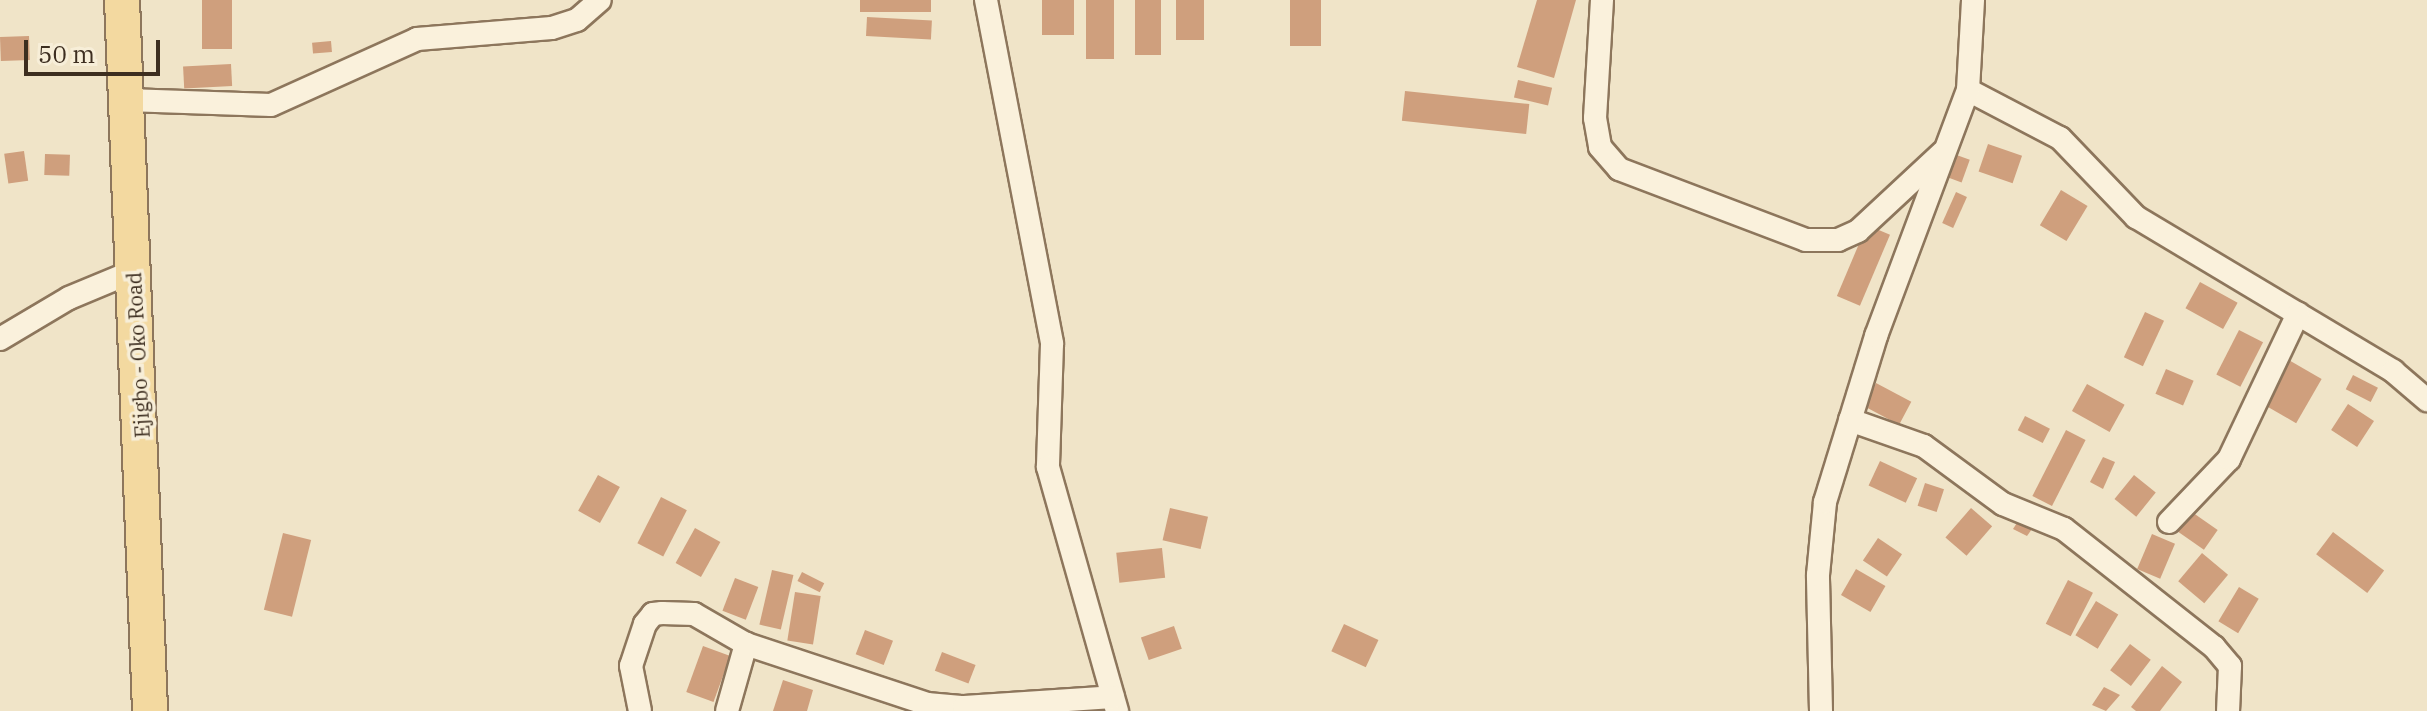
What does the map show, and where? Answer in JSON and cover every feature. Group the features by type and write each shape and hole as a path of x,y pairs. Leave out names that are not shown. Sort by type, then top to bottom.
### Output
{"main road":[{"name":"Ejigbo - Oko Road","path":"122,0 150,711"}],"street":[{"path":"127,100 271,105 417,39 552,28 577,20 600,0"},
{"path":"640,711 631,666 653,614 694,614 746,644 927,704 964,707 1115,704 1048,467 1052,344 986,0"},
{"path":"1602,0 1595,118 1600,147 1619,169 1806,240 1838,240 1858,231 1944,151"},
{"path":"1821,711 1819,536 1850,420 1968,90 1973,0"},
{"path":"1968,90 2060,138 2136,217 2393,371 2427,400"},
{"path":"3,330 134,271"},
{"path":"2169,522 2229,459 2298,314"},
{"path":"1850,420 1924,446 2003,504 2064,529 2214,647 2230,666 2228,711"},
{"path":"727,711 746,644"}],"building":[{"path":"202,0 232,0 232,49 202,49"},
{"path":"860,0 931,0 931,12 860,12"},
{"path":"1042,0 1074,0 1074,35 1042,35"},
{"path":"1086,0 1114,0 1114,59 1086,59"},
{"path":"1135,0 1161,0 1161,55 1135,55"},
{"path":"1176,0 1204,0 1204,40 1176,40"},
{"path":"1290,0 1321,0 1321,46 1290,46"},
{"path":"1537,0 1576,0 1554,78 1517,67"},
{"path":"867,17 932,20 931,39 866,36"},
{"path":"29,36 30,60 1,61 0,37"},
{"path":"331,41 332,52 313,54 312,43"},
{"path":"231,64 232,86 184,88 183,67"},
{"path":"1518,80 1552,88 1548,105 1514,98"},
{"path":"1405,91 1529,104 1526,134 1402,121"},
{"path":"1988,144 2022,156 2013,183 1979,171"},
{"path":"24,151 28,181 8,183 4,154"},
{"path":"1951,153 1970,160 1962,182 1943,176"},
{"path":"45,154 70,155 69,176 44,175"},
{"path":"2061,190 2088,206 2066,241 2040,225"},
{"path":"1956,192 1967,197 1953,228 1942,223"},
{"path":"1867,225 1890,235 1860,306 1837,296"},
{"path":"2200,282 2238,303 2223,329 2185,308"},
{"path":"2145,312 2164,321 2143,366 2124,357"},
{"path":"2239,330 2263,342 2240,387 2216,375"},
{"path":"2287,359 2322,379 2296,423 2262,403"},
{"path":"2166,369 2194,381 2183,406 2155,394"},
{"path":"2353,375 2378,388 2371,402 2346,389"},
{"path":"1876,383 1911,402 1899,425 1864,406"},
{"path":"2087,384 2125,405 2110,432 2072,411"},
{"path":"2348,404 2374,421 2357,447 2331,430"},
{"path":"2025,416 2050,429 2043,443 2018,430"},
{"path":"2066,430 2086,440 2052,506 2032,496"},
{"path":"2103,457 2115,462 2103,489 2090,482"},
{"path":"1880,461 1917,478 1906,503 1869,485"},
{"path":"598,475 620,487 600,523 578,511"},
{"path":"2134,475 2156,493 2136,517 2114,499"},
{"path":"1925,483 1944,489 1937,512 1918,506"},
{"path":"661,497 687,510 663,556 637,543"},
{"path":"1170,508 1208,517 1201,549 1163,540"},
{"path":"1971,508 1992,526 1967,556 1945,537"},
{"path":"2189,510 2218,530 2204,550 2175,530"},
{"path":"2022,515 2037,522 2027,536 2013,529"},
{"path":"695,528 720,542 701,577 676,563"},
{"path":"2333,532 2384,571 2367,593 2316,554"},
{"path":"283,533 311,540 292,617 264,610"},
{"path":"2152,534 2175,544 2160,579 2137,569"},
{"path":"1878,538 1902,554 1887,577 1863,560"},
{"path":"1162,548 1165,578 1119,583 1116,553"},
{"path":"2202,553 2228,575 2204,603 2178,581"},
{"path":"1856,569 1885,586 1870,612 1841,595"},
{"path":"772,570 793,575 781,630 759,625"},
{"path":"802,572 824,583 820,592 797,581"},
{"path":"735,578 758,587 746,620 722,611"},
{"path":"2068,580 2093,593 2071,636 2046,624"},
{"path":"2239,587 2259,599 2238,633 2218,621"},
{"path":"795,592 821,596 813,644 787,640"},
{"path":"2096,601 2118,614 2098,649 2075,635"},
{"path":"1344,624 1378,640 1366,667 1331,651"},
{"path":"1174,626 1182,649 1149,660 1141,637"},
{"path":"865,630 893,641 884,665 856,654"},
{"path":"2130,644 2151,660 2131,686 2110,670"},
{"path":"703,646 730,656 713,702 686,692"},
{"path":"942,652 976,665 968,684 935,671"},
{"path":"2162,666 2182,682 2160,711 2136,711 2131,707"},
{"path":"783,680 813,690 807,711 773,711"},
{"path":"2104,687 2120,695 2106,711 2092,705"}]}
